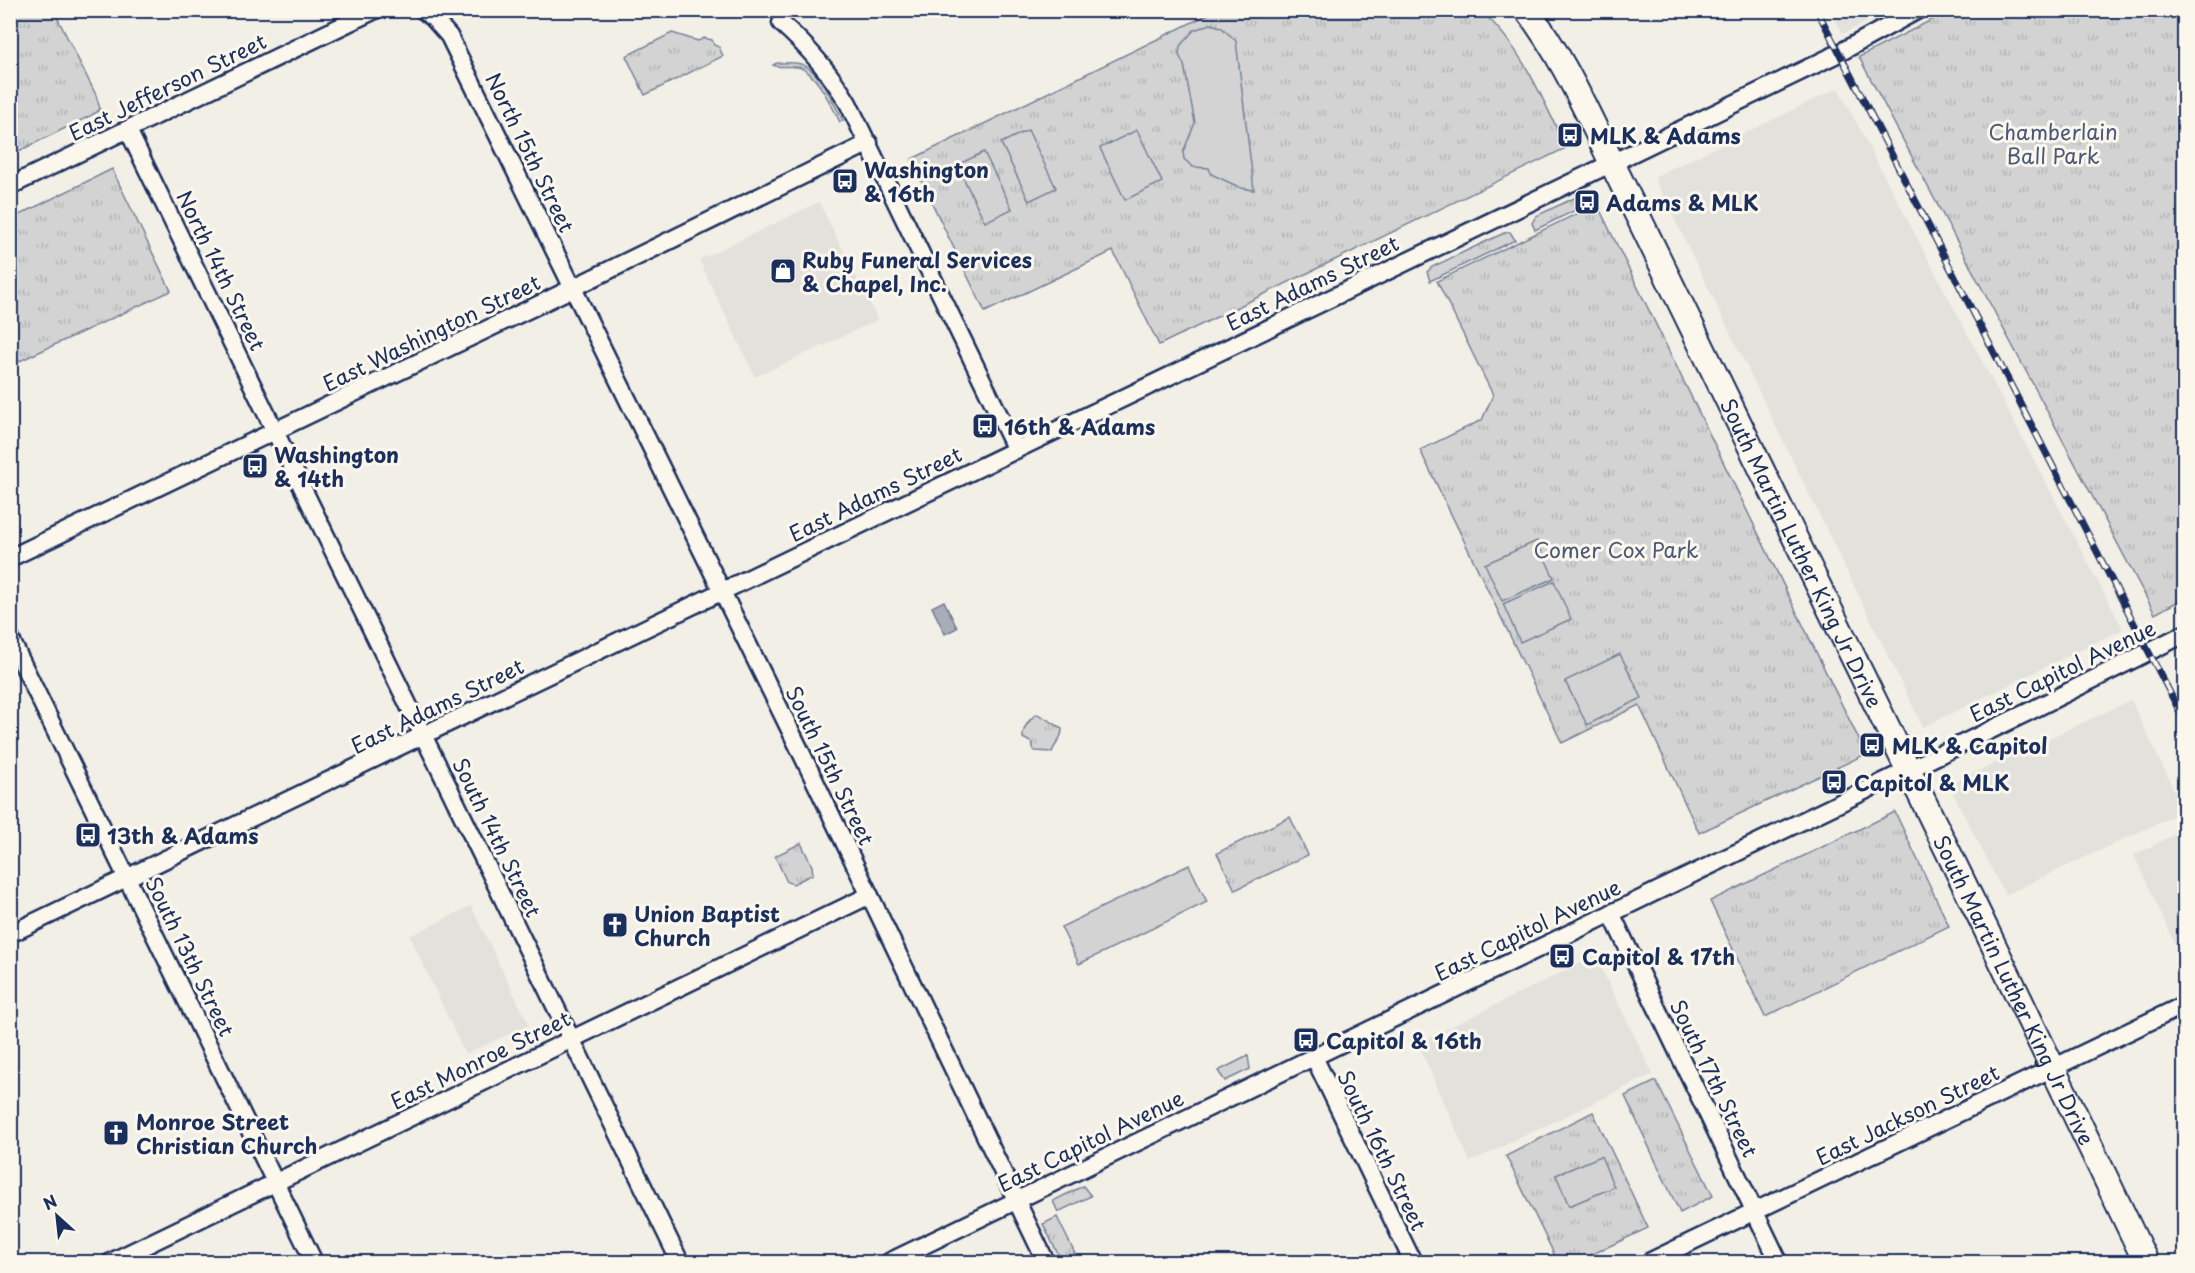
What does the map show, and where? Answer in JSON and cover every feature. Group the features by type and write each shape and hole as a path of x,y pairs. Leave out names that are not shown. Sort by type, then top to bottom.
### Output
{"street":[{"name":"East Jefferson Street","path":"10,186 375,10"},
{"name":"North 15th Street","path":"423,10 449,36 572,289"},
{"name":"South Martin Luther King Jr Drive","path":"1527,10 1563,65 1612,163 2146,1263"},
{"name":"East Adams Street","path":"10,934 1612,163 1839,53 1918,10"},
{"path":"782,23 807,46 836,81 869,143 1016,450"},
{"name":"North 14th Street","path":"128,130 275,431"},
{"name":"East Washington Street","path":"10,558 572,289 869,143"},
{"name":"South 15th Street","path":"572,289 722,592 1046,1263"},
{"name":"South 14th Street","path":"275,431 680,1263"},
{"name":"East Capitol Avenue","path":"889,1263 2184,634"},
{"name":"South 13th Street","path":"10,638 314,1263"},
{"name":"East Monroe Street","path":"111,1263 868,896"},
{"name":"South 17th Street","path":"1611,913 1779,1263"},
{"name":"East Jackson Street","path":"1649,1263 2184,1005"},
{"name":"South 16th Street","path":"1314,1057 1413,1263"}],"shaded area":[{"path":"1831,11 1888,11 1843,34"},
{"path":"1838,88 2123,629 1923,727 1654,177"},
{"path":"819,202 878,320 755,377 699,260"},
{"path":"944,601 957,628 945,634 932,607"},
{"path":"2131,700 2184,811 2005,895 1949,785"},
{"path":"2184,830 2184,964 2134,855"},
{"path":"471,906 529,1025 465,1054 410,936"},
{"path":"1595,956 1653,1074 1470,1162 1418,1043"}],"green space":[{"path":"11,10 54,11 96,95 100,109 11,155"},
{"path":"1217,10 1481,11 1520,57 1566,148 1159,345 1113,251 985,312 912,159"},
{"name":"Chamberlain Ball Park","path":"1949,11 2184,11 2184,598 2155,614 1859,57"},
{"path":"1211,24 1221,27 1236,41 1254,190 1241,188 1211,174 1209,168 1193,167 1184,159 1183,152 1195,123 1184,65 1179,55 1180,46 1194,30"},
{"path":"672,33 698,41 704,38 712,40 714,45 719,47 723,56 645,95 626,56"},
{"path":"777,63 801,64 808,67 820,80 843,120 840,122 824,92 807,71 798,67 773,65"},
{"path":"1028,130 1056,188 1029,201 1001,143"},
{"path":"1137,130 1162,182 1125,200 1100,148"},
{"path":"984,152 1012,209 985,222 957,165"},
{"path":"112,169 171,291 11,365 11,219"},
{"path":"1589,191 1594,201 1535,230 1532,223 1536,216"},
{"name":"Comer Cox Park","path":"1597,204 1866,754 1699,833 1639,705 1562,743 1420,450 1482,420 1493,395 1437,281"},
{"path":"1510,232 1515,240 1430,281 1427,272 1432,267"},
{"path":"1537,541 1554,578 1502,601 1485,564"},
{"path":"1554,581 1571,619 1520,642 1503,604"},
{"path":"1620,654 1642,698 1587,725 1565,681"},
{"path":"1037,714 1062,729 1061,736 1052,752 1034,751 1032,743 1023,738 1027,724"},
{"path":"1895,812 1949,926 1765,1017 1710,901"},
{"path":"1290,817 1308,855 1235,890 1217,853"},
{"path":"801,843 812,866 813,874 793,884 787,882 775,856"},
{"path":"1189,865 1207,902 1079,964 1061,927"},
{"path":"1248,1056 1250,1069 1225,1081 1218,1071"},
{"path":"1656,1081 1713,1196 1680,1213 1625,1096"},
{"path":"1593,1112 1648,1228 1576,1262 1558,1262 1506,1156"},
{"path":"1601,1156 1614,1187 1569,1206 1556,1175"},
{"path":"1083,1186 1091,1196 1058,1212 1053,1201"},
{"path":"1057,1217 1079,1262 1062,1262 1043,1224"}],"railway":[{"path":"1817,10 2184,720"}],"place":[{"name":"MLK & Adams","path":"1570,135"},
{"name":"Washington & 16th","path":"845,181"},
{"name":"Adams & MLK","path":"1587,202"},
{"name":"Ruby Funeral Services & Chapel, Inc.","path":"783,271"},
{"name":"16th & Adams","path":"985,426"},
{"name":"Washington & 14th","path":"255,466"},
{"name":"MLK & Capitol","path":"1872,745"},
{"name":"Capitol & MLK","path":"1834,782"},
{"name":"13th & Adams","path":"88,835"},
{"name":"Union Baptist Church","path":"615,925"},
{"name":"Capitol & 17th","path":"1562,956"},
{"name":"Capitol & 16th","path":"1306,1040"},
{"name":"Monroe Street Christian Church","path":"116,1133"}]}
